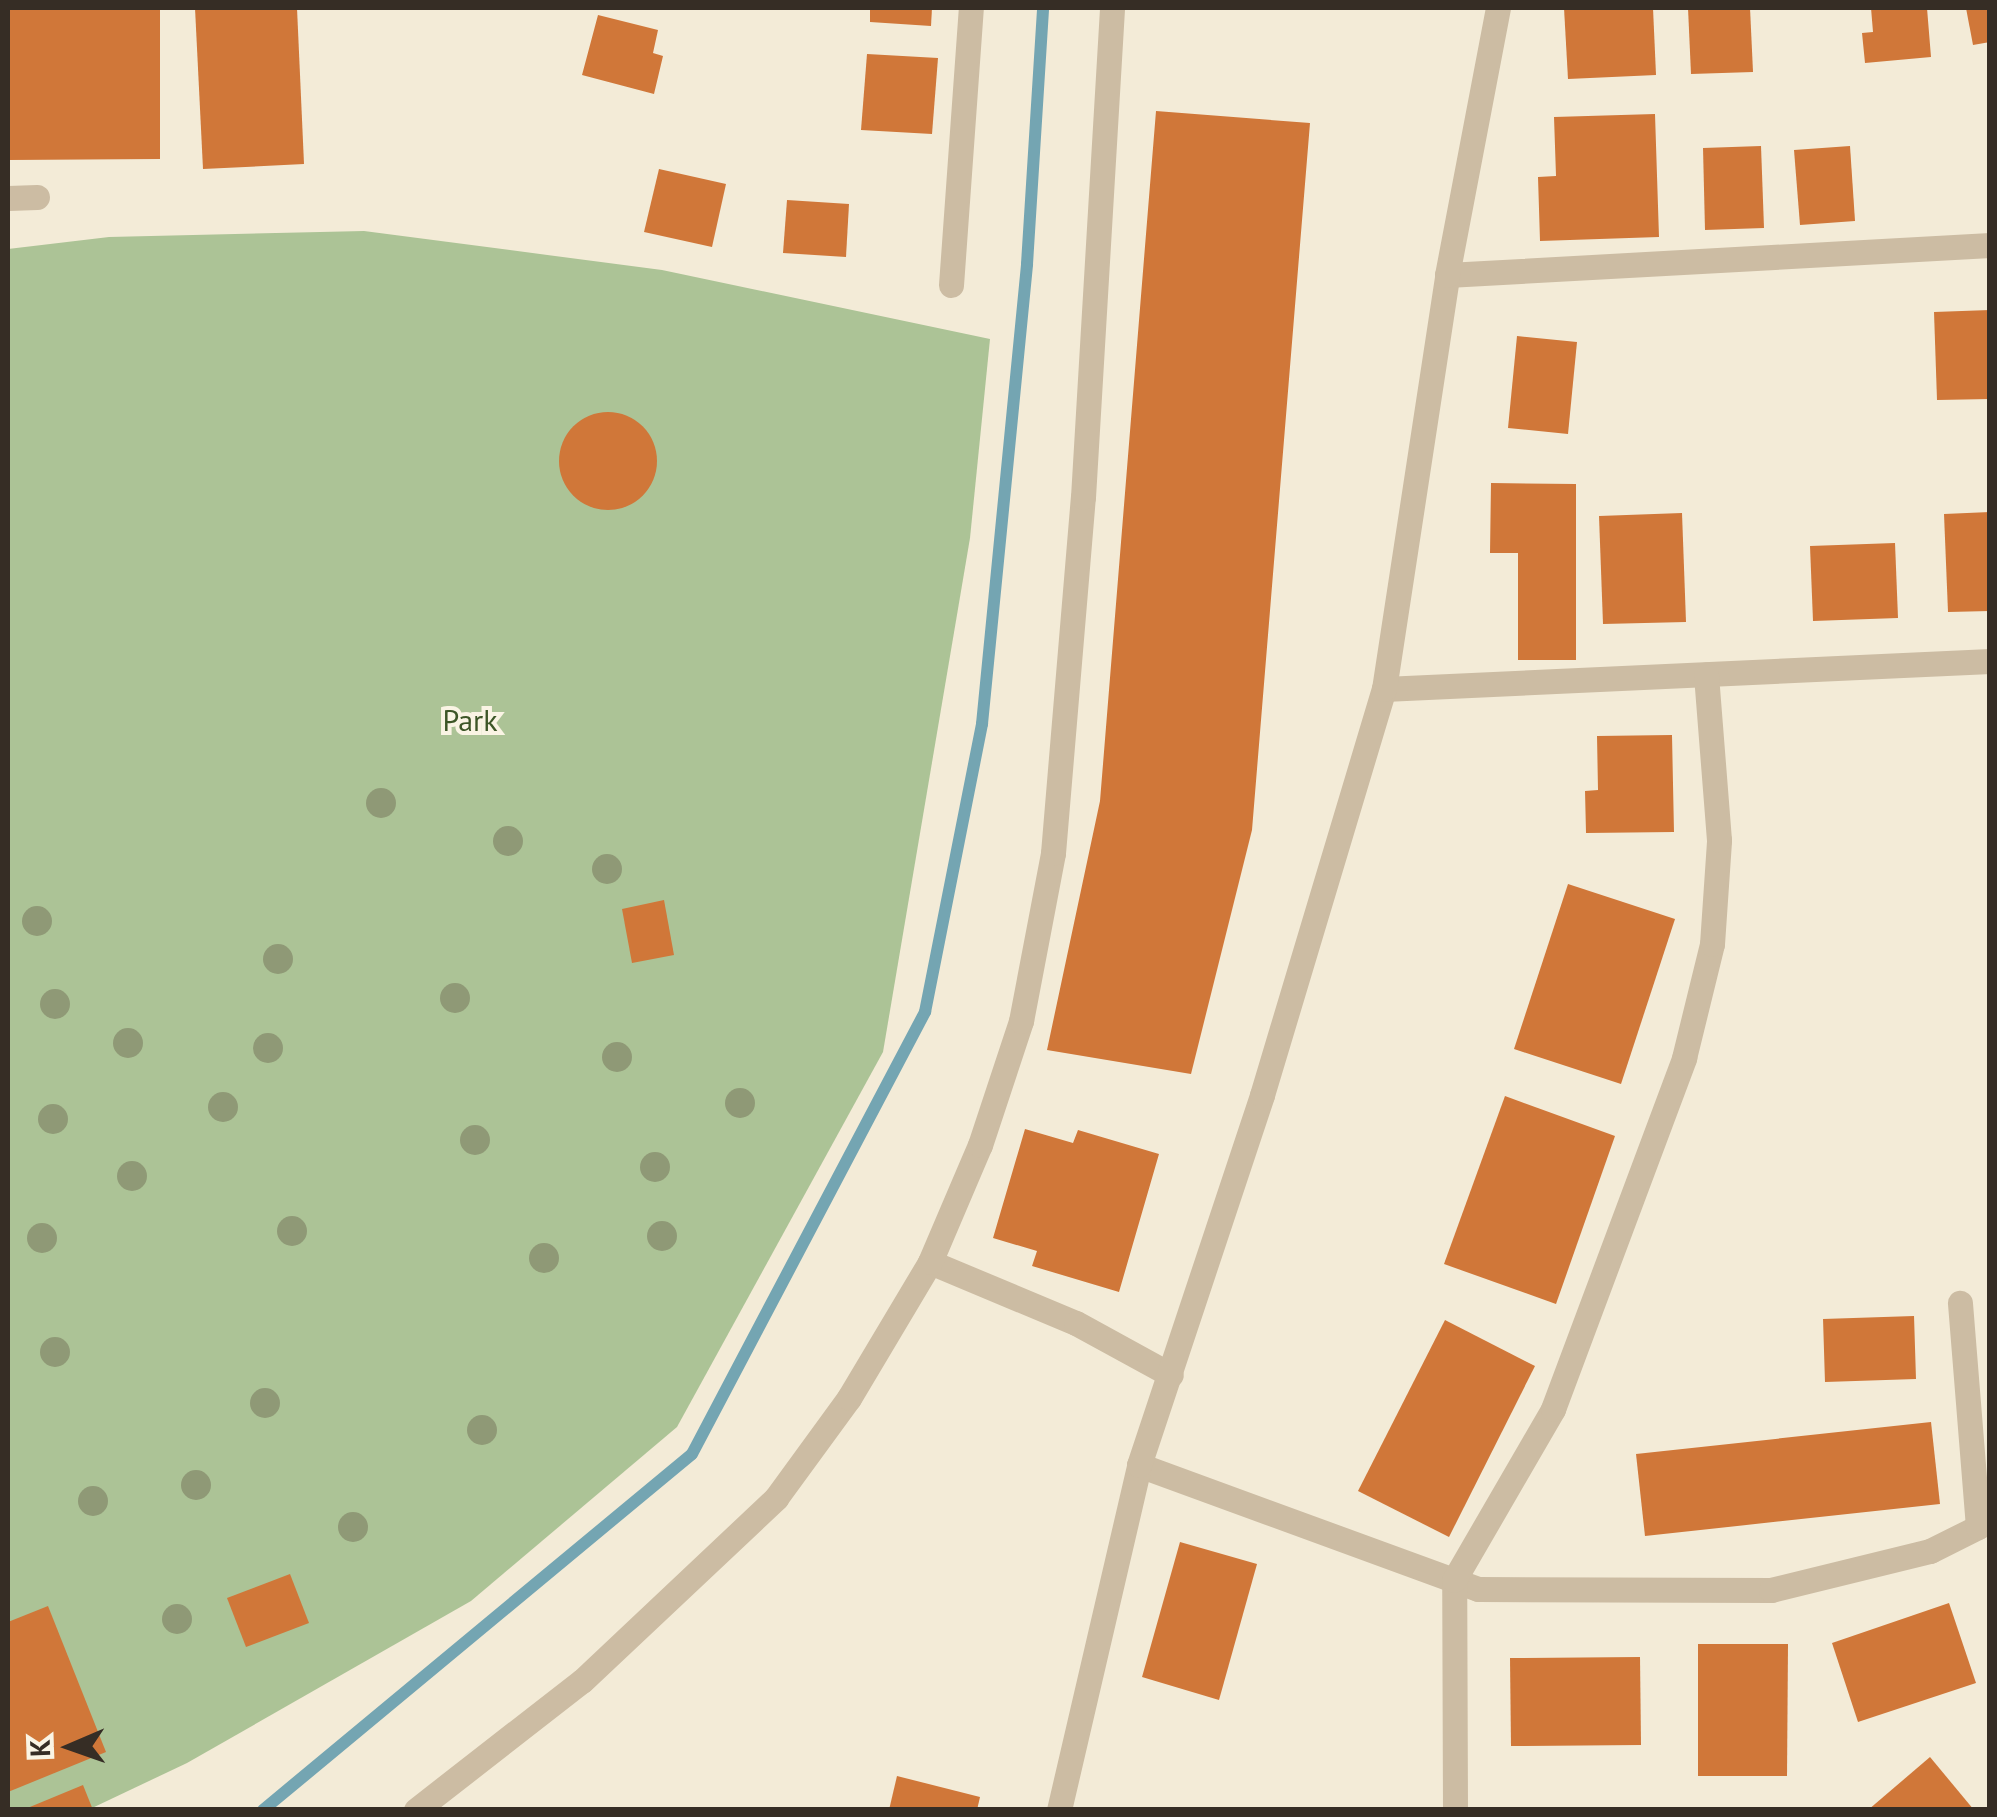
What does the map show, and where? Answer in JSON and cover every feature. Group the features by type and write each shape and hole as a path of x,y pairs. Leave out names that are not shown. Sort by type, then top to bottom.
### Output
{"street":[{"path":"951,285 971,8"},
{"path":"416,1810 582,1681 776,1498 850,1398 930,1262 980,1146 1021,1021 1052,853 1083,497 1112,8"},
{"path":"1059,1810 1139,1465 1171,1375 1384,689 1447,275 1498,8"},
{"path":"8,198 36,197"},
{"path":"1447,275 1990,244"},
{"path":"1384,689 1990,662"},
{"path":"1455,1810 1454,1580 1553,1409 1684,1058 1712,944 1719,840 1706,675"},
{"path":"930,1262 1076,1323 1171,1375"},
{"path":"1139,1465 1478,1589 1771,1590 1930,1551 1978,1527 1960,1303"}],"green space":[{"name":"Park","path":"364,231 662,270 990,339 970,538 883,1052 677,1427 471,1601 187,1763 90,1809 8,1809 8,249 109,237"}],"building":[{"path":"8,8 160,8 160,159 8,160"},
{"path":"195,8 297,8 304,164 203,169"},
{"path":"870,8 932,8 931,26 870,22"},
{"path":"1564,8 1653,8 1656,75 1568,79"},
{"path":"1688,8 1750,8 1753,72 1691,74"},
{"path":"1871,8 1927,8 1931,57 1865,63 1862,33 1873,32"},
{"path":"1966,8 1990,8 1990,42 1973,45"},
{"path":"598,15 658,30 653,53 663,56 654,94 582,75"},
{"path":"867,54 938,58 932,134 861,130"},
{"path":"1156,111 1310,123 1252,830 1191,1074 1047,1050 1100,801"},
{"path":"1655,114 1659,237 1540,241 1538,177 1556,176 1554,117"},
{"path":"1761,146 1764,228 1705,230 1703,148"},
{"path":"1850,146 1855,221 1800,225 1794,150"},
{"path":"659,169 726,184 712,247 644,232"},
{"path":"787,200 849,204 846,257 783,253"},
{"path":"1990,310 1990,399 1937,400 1934,312"},
{"path":"1517,336 1577,342 1568,434 1508,428"},
{"path":"608,412 627,416 643,426 653,442 657,461 653,480 643,496 627,506 608,510 589,506 573,496 563,480 559,461 563,442 573,426 589,416"},
{"path":"1491,483 1576,484 1576,660 1518,660 1518,553 1490,553"},
{"path":"1990,512 1990,611 1948,612 1944,514"},
{"path":"1682,513 1686,622 1603,624 1599,516"},
{"path":"1895,543 1898,618 1813,621 1810,546"},
{"path":"1672,735 1674,832 1586,833 1585,791 1598,790 1597,736"},
{"path":"1568,884 1675,919 1621,1084 1514,1049"},
{"path":"664,900 674,955 632,963 622,909"},
{"path":"1505,1096 1615,1136 1556,1304 1444,1264"},
{"path":"1025,1129 1073,1143 1078,1130 1159,1154 1119,1292 1032,1266 1037,1251 993,1238"},
{"path":"1914,1316 1916,1379 1825,1382 1823,1319"},
{"path":"1445,1320 1535,1366 1449,1537 1358,1491"},
{"path":"1931,1422 1940,1504 1645,1536 1636,1454"},
{"path":"1180,1542 1257,1564 1219,1700 1142,1677"},
{"path":"290,1574 309,1623 246,1647 227,1598"},
{"path":"1949,1603 1976,1683 1858,1722 1832,1643"},
{"path":"48,1606 106,1752 8,1792 8,1622"},
{"path":"1698,1644 1788,1644 1787,1776 1698,1776"},
{"path":"1640,1657 1641,1745 1511,1746 1510,1658"},
{"path":"1930,1757 1974,1810 1868,1810"},
{"path":"897,1776 980,1797 977,1810 889,1810"},
{"path":"83,1785 93,1810 25,1810 25,1809"}],"waterway":[{"path":"263,1810 692,1454 925,1012 982,724 1027,264 1043,8"}]}
